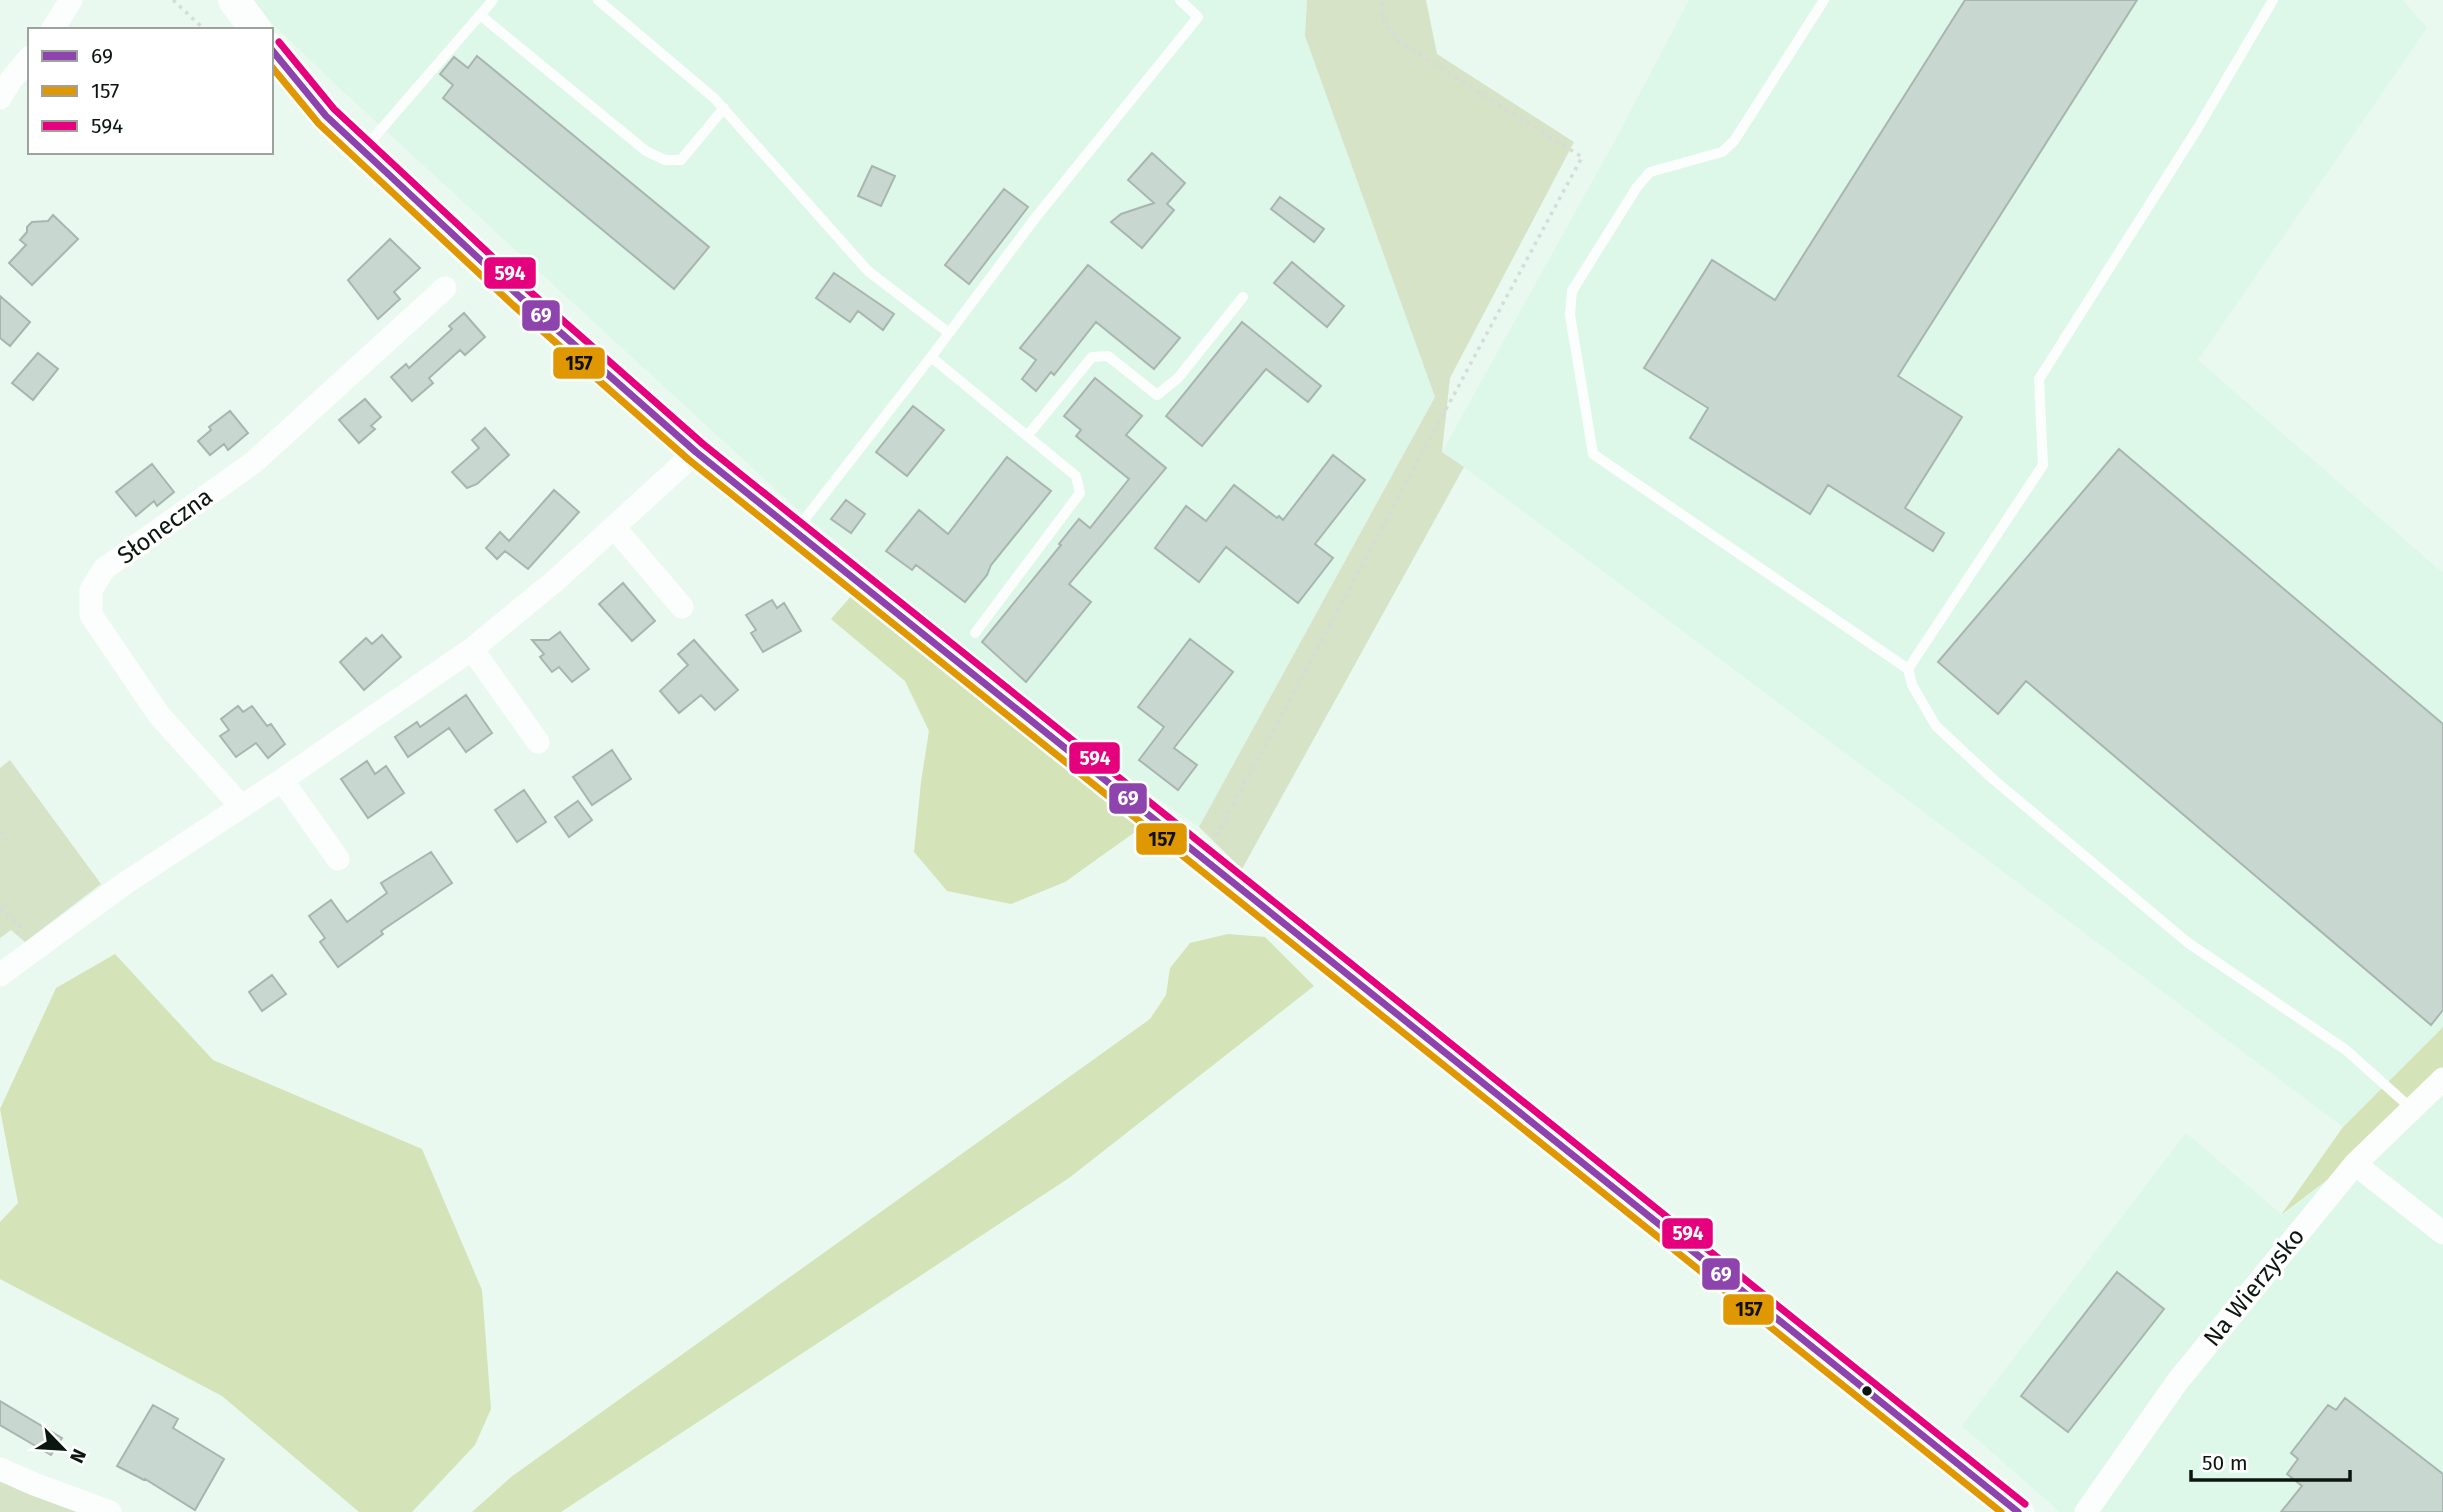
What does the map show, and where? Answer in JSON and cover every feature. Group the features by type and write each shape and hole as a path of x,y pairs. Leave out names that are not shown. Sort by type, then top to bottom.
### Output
{"main road":[{"path":"273,51 326,116 362,151 520,297 696,452 2018,1512"}],"street":[{"path":"55,26 71,0"},
{"path":"55,26 85,0"},
{"path":"0,99 28,59"},
{"name":"Słoneczna","path":"241,806 159,715 90,615 91,590 104,569 254,461 445,288"},
{"path":"0,975 124,884 282,780 472,649 556,580 696,452"},
{"path":"614,527 682,607"},
{"path":"472,649 538,742"},
{"path":"282,780 338,859"},
{"name":"Na Wierzysko","path":"2086,1512 2177,1382 2355,1164 2443,1079"},
{"path":"2355,1164 2443,1233"},
{"path":"0,1469 110,1512"}],"lane":[{"path":"362,151 493,0"},
{"path":"598,0 714,98 868,271 949,333"},
{"path":"795,531 1036,217 1198,17 1180,0"},
{"path":"1824,0 1734,141 1722,152 1650,172 1637,187 1572,292 1570,315 1592,454 1908,669 1912,685 1936,726 1994,780 2187,942 2346,1050 2412,1109"},
{"path":"1908,669 2043,465 2039,379 2196,131 2273,0"},
{"path":"480,15 646,151 665,160 681,160 723,108"},
{"path":"1027,436 1092,356 1108,356 1157,395 1178,378 1243,298"},
{"path":"931,357 1076,476 1080,493 975,632"}],"path":[{"path":"173,0 203,28"},
{"path":"1204,860 1582,157 1398,41 1382,19 1382,0"},
{"path":"0,831 6,839 0,844"},
{"path":"0,908 21,927 16,934"}],"shaded area":[{"path":"248,0 1307,0 1305,36 1435,397 1199,827 1075,742 795,507 335,84"},
{"path":"1307,0 1426,0 1437,54 1574,142 1450,378 1442,452 1464,467 1242,869 1199,827 1435,397 1305,36"},
{"path":"1689,0 2403,0 2427,28 2198,360 2443,573 2443,1027 2343,1127 1442,452 1618,135"},
{"path":"10,760 101,884 25,942 11,930 0,938 0,768"},
{"path":"2443,1092 2443,1512 2060,1512 1962,1426 2186,1133 2282,1215"},
{"path":"0,1479 85,1512 0,1512"}],"green space":[{"path":"853,594 1142,827 1065,882 1011,904 947,891 914,852 929,731 905,681 831,619"},
{"path":"1228,934 1265,937 1314,986 1069,1178 561,1512 472,1512 511,1477 1150,1019 1166,995 1170,968 1190,943"},
{"path":"115,954 213,1060 422,1149 482,1290 491,1409 475,1445 412,1512 359,1512 222,1396 0,1279 0,1222 18,1203 0,1109 56,988"},
{"path":"2443,1027 2443,1092 2281,1215 2343,1127"}],"building":[{"path":"1965,0 2137,0 1898,376 1962,417 1905,508 1944,533 1933,551 1828,485 1810,514 1690,438 1708,408 1644,368 1712,260 1775,300"},
{"path":"477,56 709,247 674,289 443,98 453,85 440,74 454,57 468,68"},
{"path":"1152,153 1185,183 1167,204 1174,210 1142,248 1111,222 1121,214 1154,203 1128,180"},
{"path":"872,166 895,176 881,206 858,196"},
{"path":"1004,189 1028,207 969,284 945,265"},
{"path":"1280,197 1324,229 1314,242 1271,209"},
{"path":"53,215 78,239 32,285 9,263 26,245 20,240 27,232 27,227 32,222 48,221"},
{"path":"390,239 420,268 394,292 400,299 378,319 348,280"},
{"path":"1292,262 1344,306 1327,327 1274,283"},
{"path":"1088,265 1180,338 1154,369 1096,322 1054,375 1051,372 1036,391 1022,379 1036,360 1020,348"},
{"path":"834,273 894,314 883,330 858,311 850,322 816,298"},
{"path":"0,296 30,322 10,346 0,338"},
{"path":"464,313 485,337 465,355 460,350 429,378 433,383 412,401 391,377 406,364 409,368 452,329 449,326"},
{"path":"1242,322 1321,386 1308,402 1266,369 1202,446 1166,416"},
{"path":"38,353 58,369 33,400 12,383"},
{"path":"1095,378 1142,416 1126,435 1166,468 1069,584 1091,602 1026,682 982,642 1079,519 1090,528 1129,479 1076,436 1081,430 1064,416"},
{"path":"365,399 381,417 371,426 375,429 359,443 339,420"},
{"path":"913,406 944,430 907,476 876,452"},
{"path":"230,411 248,433 228,450 224,444 210,455 198,441 211,430 209,427"},
{"path":"485,428 509,455 477,484 467,488 452,472 479,448 472,440"},
{"path":"2119,449 2443,724 2443,1010 2431,1025 2026,681 1998,714 1938,662"},
{"path":"1333,455 1365,480 1315,544 1333,558 1298,603 1226,547 1199,582 1155,548 1186,506 1206,521 1234,485 1283,520"},
{"path":"1007,457 1051,491 991,565 987,575 965,602 916,565 912,570 886,551 919,510 948,534"},
{"path":"152,464 174,492 157,506 154,501 136,516 116,492"},
{"path":"554,490 579,512 528,569 505,551 497,559 486,548 500,532 509,541"},
{"path":"846,500 865,514 851,533 831,519"},
{"path":"623,583 655,621 632,641 599,604"},
{"path":"772,600 777,608 784,603 801,631 763,652 751,633 756,630 746,615"},
{"path":"560,632 589,669 572,682 559,667 552,672 540,657 544,654 532,640 549,640"},
{"path":"382,635 401,657 364,690 340,662 366,638 372,644"},
{"path":"1190,639 1233,672 1174,748 1197,765 1178,790 1139,760 1164,727 1138,707"},
{"path":"694,640 738,690 715,710 701,695 679,713 660,691 688,665 678,654"},
{"path":"466,695 492,733 466,752 449,728 408,757 395,737 417,722 420,727"},
{"path":"238,706 243,712 252,706 267,726 271,724 285,744 268,758 256,743 236,757 220,736 229,730 221,719"},
{"path":"612,750 631,779 592,805 573,777"},
{"path":"367,761 375,774 386,766 404,793 368,818 341,779"},
{"path":"524,790 546,822 517,842 495,810"},
{"path":"578,801 592,820 569,837 555,817"},
{"path":"431,852 452,883 381,931 383,934 338,967 320,942 325,938 309,916 331,900 347,922 387,893 381,883"},
{"path":"272,975 286,994 262,1011 249,992"},
{"path":"2117,1272 2164,1309 2068,1432 2021,1396"},
{"path":"2345,1398 2443,1474 2443,1512 2281,1512 2302,1486 2287,1474 2298,1459 2291,1453 2328,1405 2336,1410"},
{"path":"0,1401 62,1438 51,1455 0,1425"},
{"path":"153,1405 178,1419 173,1428 224,1459 195,1510 145,1479 117,1466"}],"transit line":[{"name":"594","path":"279,42 334,109 527,289 703,444 2025,1504"},
{"name":"69","path":"273,51 326,116 520,297 696,452 2018,1512"},
{"name":"157","path":"273,68 319,124 513,305 689,460 2001,1512"}]}
